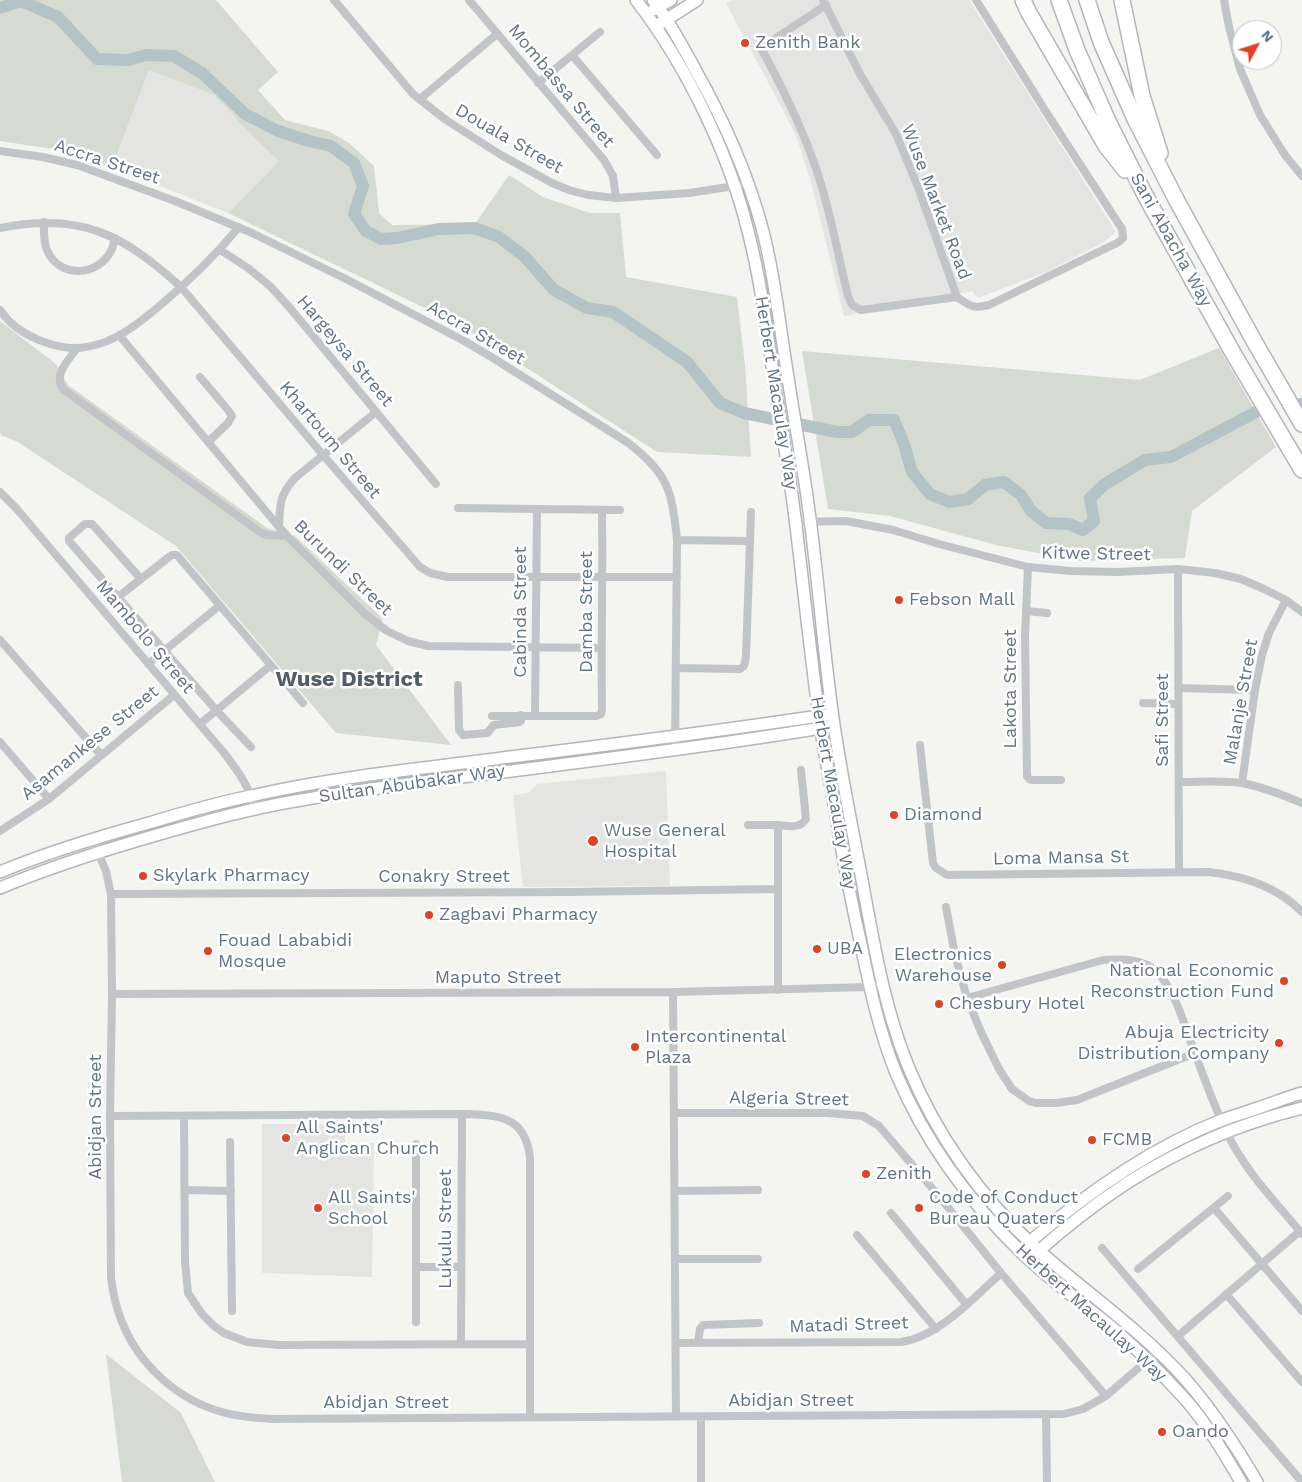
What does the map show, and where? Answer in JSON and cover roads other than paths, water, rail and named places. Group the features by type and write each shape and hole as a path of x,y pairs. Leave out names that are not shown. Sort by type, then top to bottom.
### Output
{"highway":[{"path":"1023,0 1106,146 1145,195"},
{"name":"Sani Abacha Way","path":"1059,0 1077,50 1103,110 1145,195 1233,353 1302,470"},
{"name":"Sani Abacha Way","path":"1088,0 1101,42 1131,111 1177,201 1302,424"},
{"path":"1122,0 1142,96 1157,146 1177,201"}],"main road":[{"name":"Herbert Macaulay Way","path":"636,0 655,26 703,112 722,152 735,186 747,227 756,266 796,522 820,722 869,987 896,1073 918,1118 956,1178 983,1212 1029,1259 1114,1330 1187,1402 1212,1435 1241,1482"},
{"path":"647,14 656,4 671,0"},
{"path":"655,26 697,0"},
{"name":"Herbert Macaulay Way","path":"656,4 714,104 734,147 748,184 764,239 802,459 833,720 859,864 884,986 893,1026 909,1068 930,1112 966,1169 991,1202 1030,1242 1122,1319 1158,1351 1186,1380 1214,1414 1257,1482"},
{"name":"Sultan Abubakar Way","path":"0,888 28,876 98,852 190,825 255,809 378,788 675,750 833,720"},
{"name":"Sultan Abubakar Way","path":"0,872 92,839 252,795 391,773 675,736 820,722"},
{"path":"1020,1250 1085,1198 1120,1173 1185,1137 1221,1121 1302,1093"},
{"path":"1029,1259 1092,1208 1127,1183 1226,1132 1302,1108"}],"street":[{"name":"Douala Street","path":"334,0 414,94 446,120 501,155 552,183 588,195 616,198 689,193 748,184"},
{"name":"Mombassa Street","path":"469,0 604,160 613,176 616,198"},
{"name":"Wuse Market Road","path":"824,3 860,74 896,134 918,187 956,297 969,306 977,308 992,304 1119,242 1122,238 1122,229 976,0"},
{"path":"1224,0 1240,69 1260,115 1285,155 1302,176"},
{"path":"824,3 761,48 783,87 805,138 822,185 848,296 852,305 861,310 956,297"},
{"path":"538,83 600,32"},
{"path":"420,99 497,34"},
{"path":"572,55 657,155"},
{"name":"Accra Street","path":"0,151 43,156 77,165 175,201 238,227 348,280 466,342 627,442 642,454 657,469 669,488 674,506 677,540 675,750"},
{"path":"44,222 44,240 47,251 54,262 66,270 79,272 92,269 104,260 112,250 115,238"},
{"name":"Khartoum Street","path":"0,228 44,222 91,228 129,245 157,265 181,287 420,567 430,573 448,577 676,578"},
{"path":"0,310 10,322 30,336 54,345 77,348 99,344 119,335 143,319 181,287 220,250 238,227"},
{"name":"Hargeysa Street","path":"220,250 248,268 270,286 436,484"},
{"path":"119,335 279,527"},
{"path":"77,348 60,375 60,386 64,390 260,532 266,535 287,536"},
{"path":"200,377 232,416 208,442"},
{"name":"Burundi Street","path":"376,412 295,478 285,490 280,503 279,527 287,536 365,614 387,631 408,641 428,646 601,648"},
{"name":"Mambolo Street","path":"0,492 16,508 225,754 240,773 252,795 255,809"},
{"path":"458,508 620,510"},
{"name":"Cabinda Street","path":"535,715 537,509"},
{"name":"Damba Street","path":"535,715 597,716 602,710 602,510"},
{"path":"676,668 740,669 744,666 746,657 750,512"},
{"name":"Kitwe Street","path":"796,522 846,521 893,530 1028,567 1071,572 1178,569 1215,573 1241,579 1286,600 1302,612"},
{"path":"141,579 92,524 85,524 70,536 69,542 216,710 251,747"},
{"path":"677,540 749,540"},
{"path":"118,597 169,557 176,555 303,703"},
{"name":"Lakota Street","path":"1028,567 1026,611 1027,776 1028,779 1032,780 1061,780"},
{"name":"Safi Street","path":"1178,569 1179,872"},
{"name":"Malanje Street","path":"1242,783 1255,690 1262,655 1269,633 1286,600"},
{"path":"148,664 220,606"},
{"path":"1026,611 1047,613"},
{"path":"0,640 101,756"},
{"path":"200,724 271,665"},
{"path":"458,684 458,730 463,735 487,732 494,726 520,722 521,715"},
{"path":"1178,688 1255,690"},
{"name":"Asamankese Street","path":"0,831 49,799 174,695"},
{"path":"1143,704 1178,704"},
{"path":"492,716 535,715"},
{"path":"0,742 49,799"},
{"name":"Loma Mansa St","path":"920,745 933,863 941,872 947,874 1179,872 1229,874 1254,881 1277,892 1302,912"},
{"path":"748,825 801,825 806,819 802,770"},
{"path":"1179,782 1242,783 1281,794 1302,803"},
{"path":"778,825 778,990"},
{"name":"Abidjan Street","path":"92,839 106,871 111,894 111,1278 115,1301 122,1324 135,1347 152,1369 174,1389 205,1406 246,1417 272,1419 1064,1414 1083,1408 1106,1396 1158,1351"},
{"name":"Conakry Street","path":"111,894 778,889"},
{"path":"946,907 955,955 967,998 999,1069 1012,1089 1029,1101 1056,1103 1077,1100 1195,1053"},
{"path":"967,998 1103,960 1122,959 1140,962 1156,972 1170,989 1179,1008 1221,1121 1240,1158 1301,1232 1178,1336"},
{"name":"Maputo Street","path":"112,994 673,992 884,986"},
{"path":"673,992 676,1416"},
{"name":"Algeria Street","path":"674,1113 828,1113 863,1116 879,1126 938,1195 1001,1274 1106,1396"},
{"path":"110,1116 462,1114 491,1115 506,1119 519,1129 529,1146 530,1157 530,1417"},
{"name":"Lukulu Street","path":"461,1344 462,1114"},
{"path":"184,1116 185,1261 188,1293 202,1314 224,1333 248,1342 278,1345 530,1344"},
{"path":"230,1142 232,1311"},
{"path":"416,1144 416,1322"},
{"path":"185,1190 231,1191"},
{"path":"675,1191 758,1190"},
{"path":"1138,1269 1228,1196"},
{"path":"1214,1208 1302,1311"},
{"path":"891,1213 966,1304"},
{"path":"857,1235 936,1329"},
{"path":"1102,1248 1302,1482"},
{"path":"675,1260 758,1259"},
{"path":"416,1266 461,1267"},
{"name":"Matadi Street","path":"676,1343 901,1342 921,1337 936,1329 1001,1274"},
{"path":"1226,1294 1302,1382"},
{"path":"698,1342 700,1329 703,1325 760,1323"},
{"path":"1046,1414 1047,1482"},
{"path":"700,1416 702,1482"}],"waterway":[{"path":"0,8 21,1 58,17 97,59 128,60 146,55 174,56 202,73 245,114 278,131 331,146 354,163 363,186 354,214 366,231 381,239 397,238 439,229 474,228 499,237 525,257 554,290 587,308 613,312 687,362 720,403 744,413 837,432 852,432 869,420 894,420 903,441 912,472 930,494 949,502 968,499 985,485 1004,482 1021,495 1031,511 1046,523 1069,524 1083,530 1094,521 1090,498 1105,484 1145,460 1171,457 1256,412"}],"place":[{"name":"Zenith Bank","path":"745,43"},
{"name":"Febson Mall","path":"899,600"},
{"name":"Diamond","path":"894,815"},
{"name":"Wuse General Hospital","path":"593,841"},
{"name":"Skylark Pharmacy","path":"143,876"},
{"name":"Zagbavi Pharmacy","path":"429,915"},
{"name":"UBA","path":"817,949"},
{"name":"Fouad Lababidi Mosque","path":"208,951"},
{"name":"Electronics Warehouse","path":"1002,965"},
{"name":"National Economic Reconstruction Fund","path":"1284,981"},
{"name":"Chesbury Hotel","path":"939,1004"},
{"name":"Abuja Electricity Distribution Company","path":"1279,1043"},
{"name":"Intercontinental Plaza","path":"635,1047"},
{"name":"All Saints' Anglican Church","path":"286,1138"},
{"name":"FCMB","path":"1092,1140"},
{"name":"Zenith","path":"866,1174"},
{"name":"All Saints' School","path":"318,1208"},
{"name":"Code of Conduct Bureau Quaters","path":"919,1208"},
{"name":"Oando","path":"1162,1432"}],"district":[{"name":"Wuse District","path":"349,680"}]}
